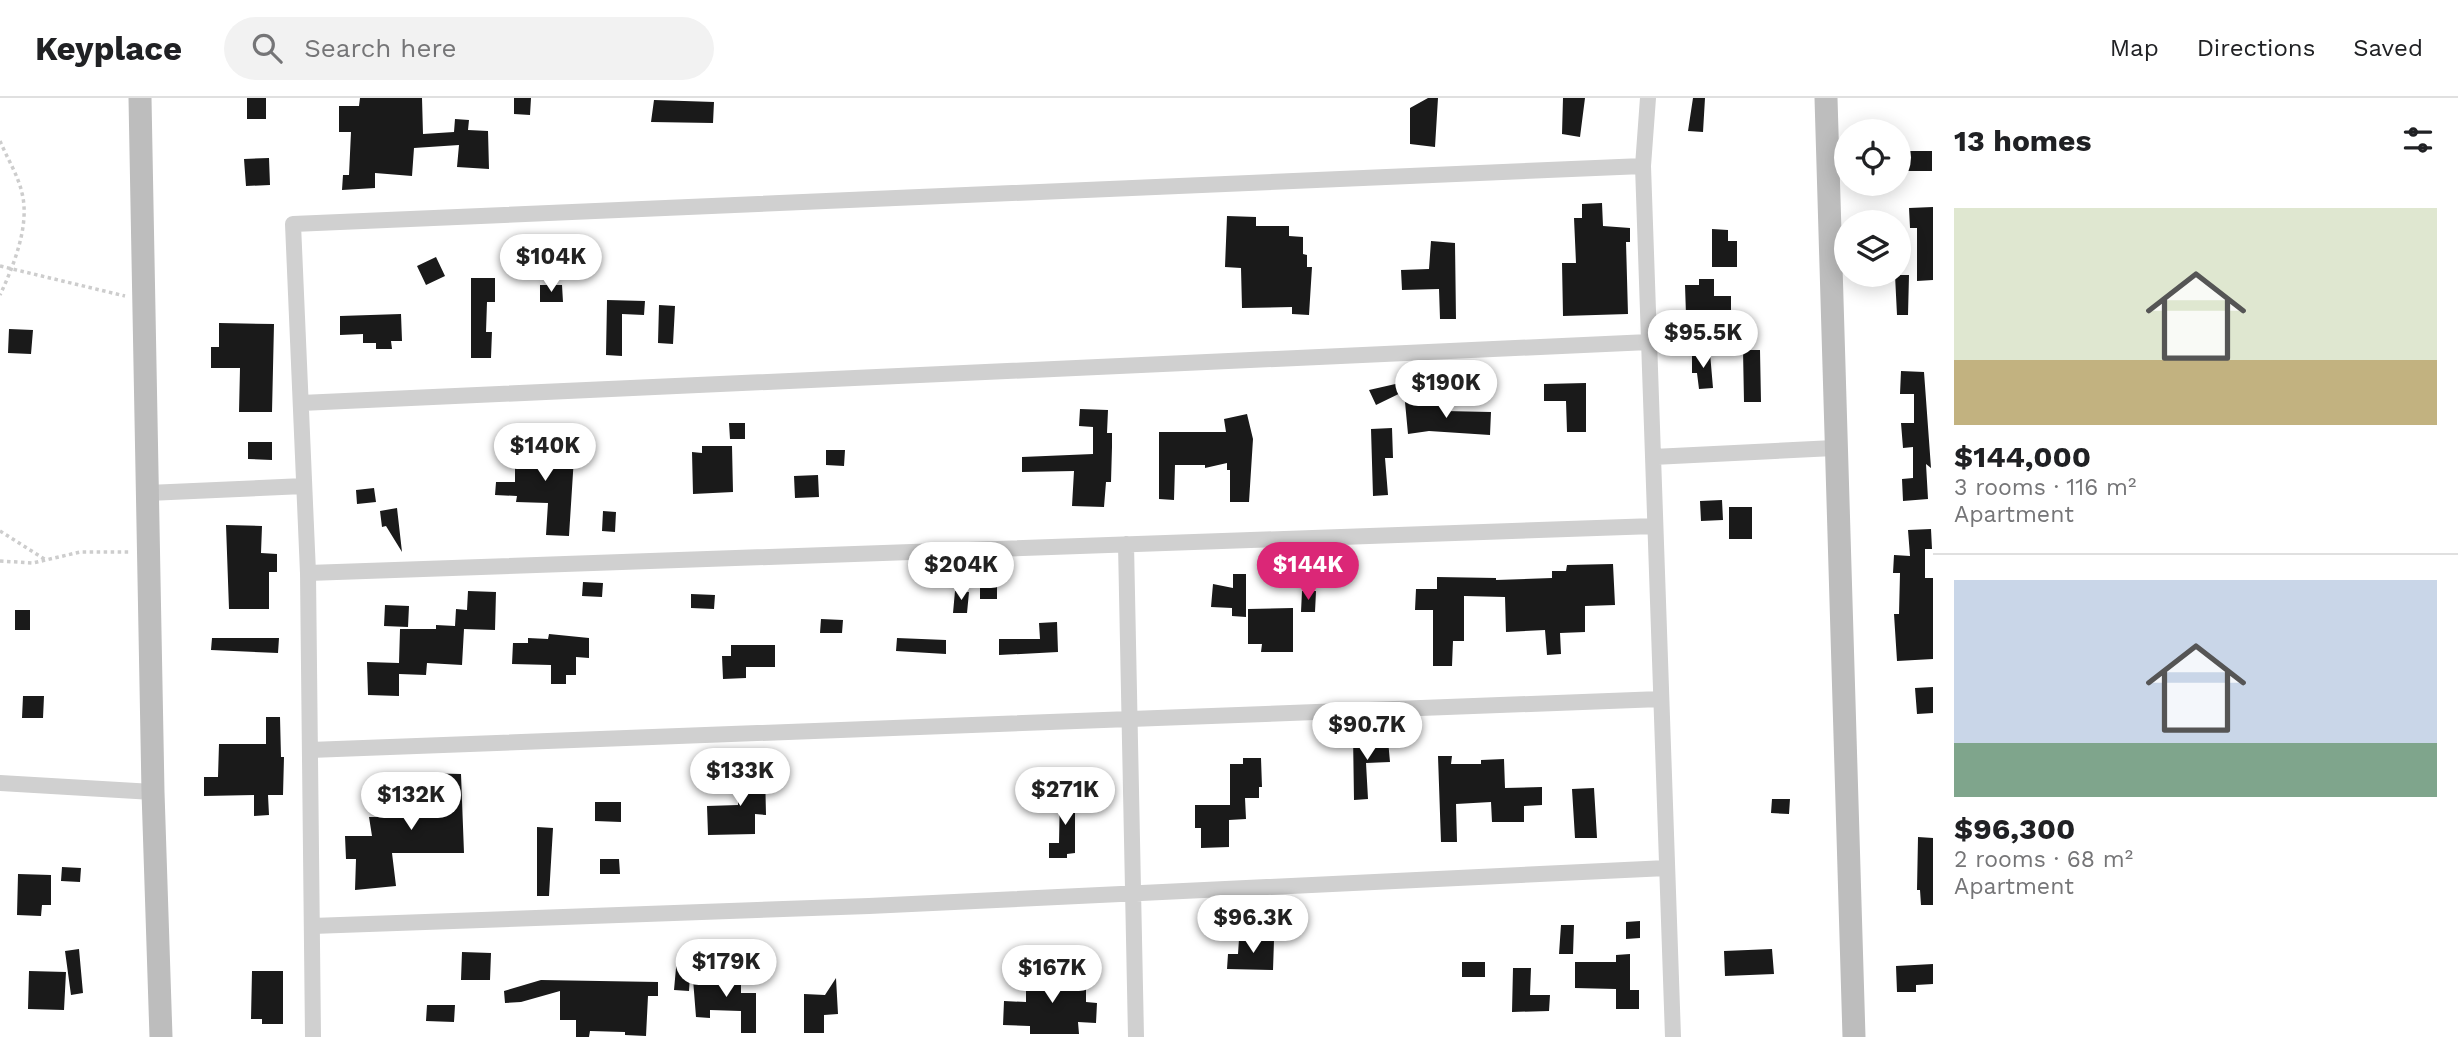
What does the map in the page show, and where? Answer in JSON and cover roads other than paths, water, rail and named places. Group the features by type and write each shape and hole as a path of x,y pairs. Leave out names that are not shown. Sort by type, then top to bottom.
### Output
{"street":[{"path":"140,98 153,792 161,1037"},
{"path":"1648,98 1643,166 1673,1037"},
{"path":"1826,98 1834,448 1854,1037"},
{"path":"313,1037 308,573 293,224 1643,166"},
{"path":"301,403 1649,342"},
{"path":"1653,457 1834,448"},
{"path":"148,493 304,486"},
{"path":"308,573 1656,526"},
{"path":"1126,544 1136,1037"},
{"path":"310,750 1661,699"},
{"path":"0,783 153,792"},
{"path":"312,926 1132,894 1667,868"}]}
